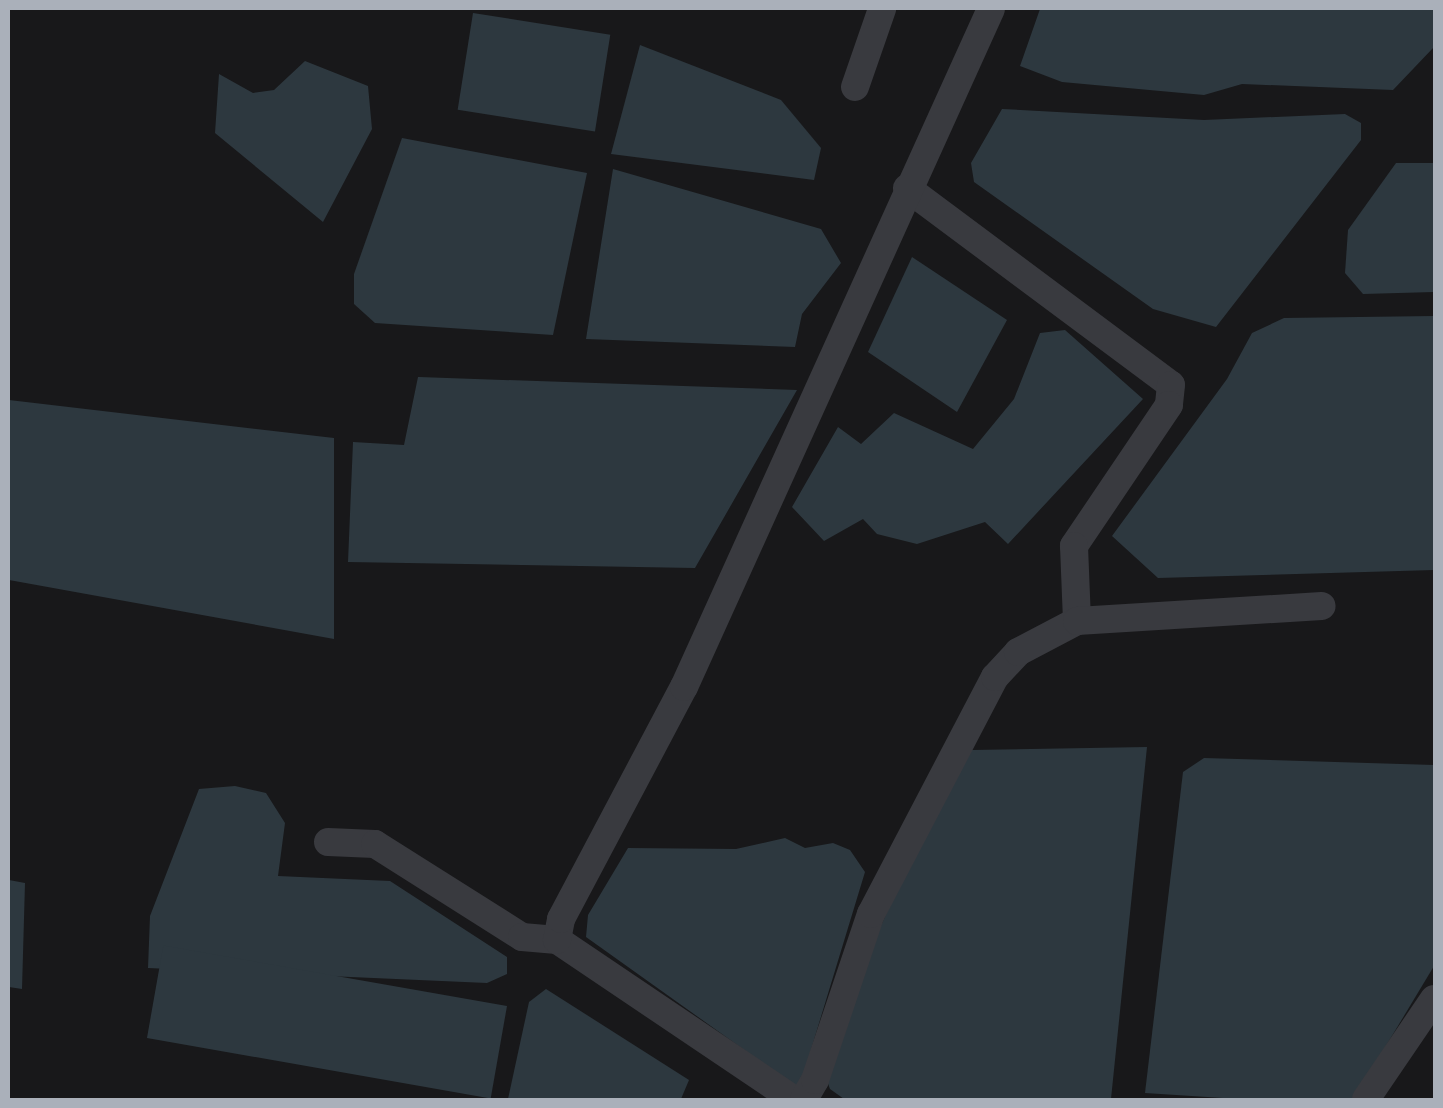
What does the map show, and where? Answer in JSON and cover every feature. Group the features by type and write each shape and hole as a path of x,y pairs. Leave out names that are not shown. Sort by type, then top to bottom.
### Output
{"lane":[{"path":"855,87 882,9"},
{"path":"557,940 561,919 684,686 907,188 991,9"},
{"path":"907,188 1171,385 1169,405 1074,546 1077,621"},
{"path":"804,1099 815,1080 871,914 995,677 1018,652 1077,621 1322,606"},
{"path":"328,842 375,844 522,937 557,940 793,1099"},
{"path":"1366,1099 1434,999"}],"shaded area":[{"path":"1040,9 1434,9 1434,47 1393,90 1242,84 1204,95 1062,82 1020,66"},
{"path":"473,13 610,35 595,132 458,110"},
{"path":"640,45 781,100 821,148 814,180 611,154"},
{"path":"305,61 368,86 372,129 323,222 215,133 219,74 253,93 274,90"},
{"path":"1002,109 1204,120 1345,114 1361,123 1361,140 1216,327 1153,309 974,182 971,163"},
{"path":"402,138 587,173 553,335 375,323 354,304 354,274"},
{"path":"1396,163 1434,163 1434,292 1363,294 1345,273 1348,230"},
{"path":"613,169 821,229 841,263 802,314 795,347 586,339"},
{"path":"912,257 1007,320 957,412 868,352"},
{"path":"1434,316 1434,570 1158,578 1112,536 1227,379 1252,333 1284,318"},
{"path":"1065,330 1143,399 1008,544 985,522 917,544 877,534 863,519 824,541 792,507 838,427 861,444 894,413 973,449 1014,399 1040,333"},
{"path":"418,377 797,390 695,568 348,562 353,442 404,445"},
{"path":"9,400 334,438 334,639 9,580"},
{"path":"1147,747 1111,1099 844,1099 830,1089 822,1067 843,1012 950,769 972,750"},
{"path":"1204,758 1434,765 1434,966 1354,1099 1238,1099 1145,1093 1183,772"},
{"path":"235,786 266,793 285,823 278,876 390,881 507,957 507,974 487,983 148,968 150,916 199,789"},
{"path":"785,838 805,848 833,843 850,850 865,872 799,1089 586,937 588,915 628,848 736,849"},
{"path":"9,880 25,883 22,989 9,987"},
{"path":"163,945 507,1006 491,1099 147,1038"},
{"path":"546,989 689,1080 681,1099 508,1099 529,1002"}]}
